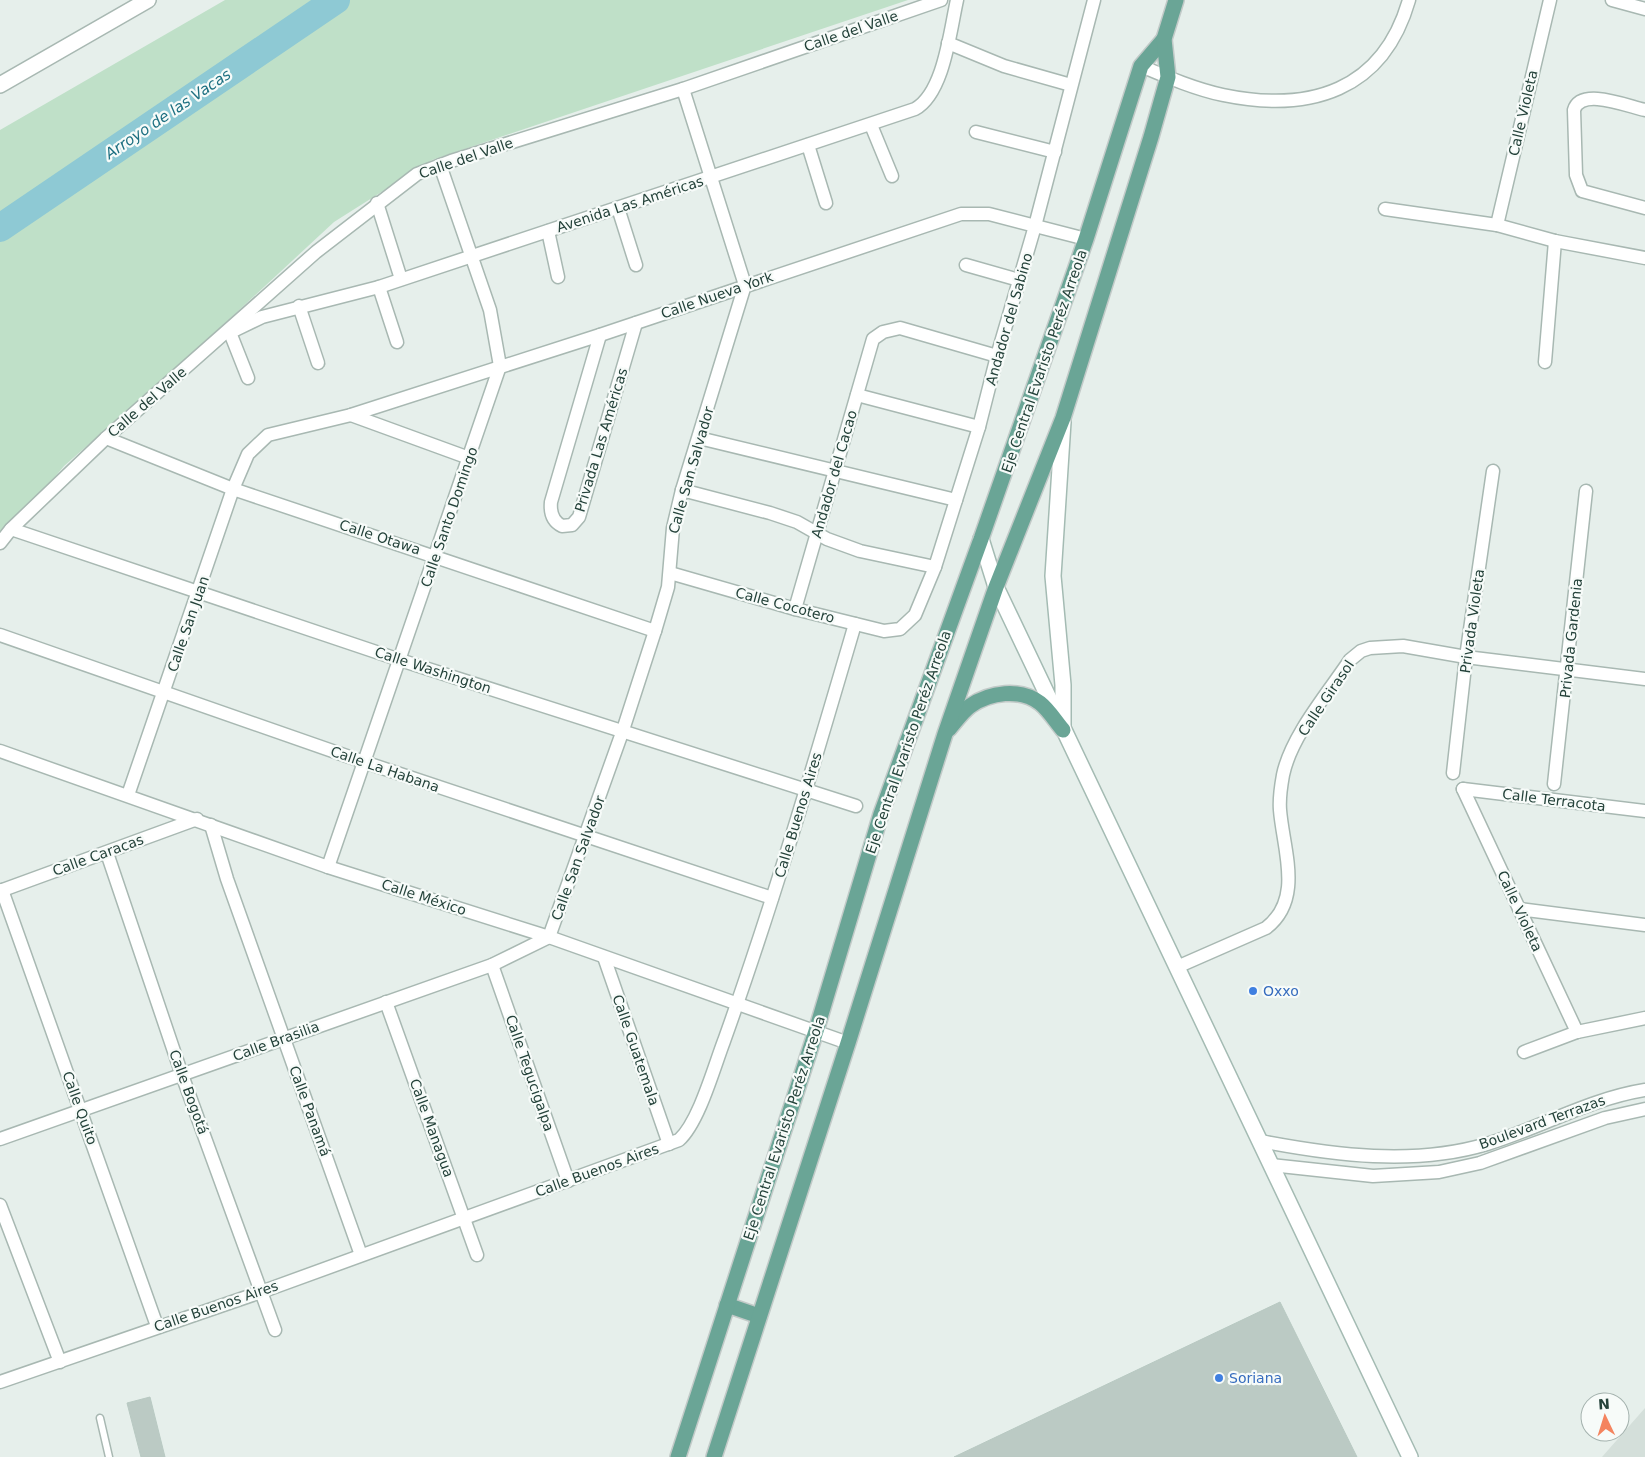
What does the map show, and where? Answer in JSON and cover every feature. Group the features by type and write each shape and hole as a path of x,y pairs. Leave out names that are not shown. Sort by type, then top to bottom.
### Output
{"main road":[{"path":"0,86 148,0"},
{"name":"Eje Central Evaristo Peréz Arreola","path":"714,1457 848,1043 945,734 996,587 1063,418 1168,77 1164,39 1176,0"},
{"name":"Eje Central Evaristo Peréz Arreola","path":"678,1457 816,1031 881,814 981,540 1086,239 1141,66 1164,39"},
{"path":"1063,418 1053,576 1063,685 1063,730"},
{"path":"981,540 996,587 1410,1457"},
{"path":"945,734 969,706 994,695 1011,693 1025,695 1040,704 1063,730"},
{"path":"727,1305 759,1316"}],"street":[{"name":"Calle del Valle","path":"11,529 106,438 230,331 274,288 377,203 417,174 440,164 683,89 942,0"},
{"name":"Avenida Las Américas","path":"230,331 262,317 299,306 379,287 871,125 924,104 934,89 948,42 957,0"},
{"name":"Andador del Sabino","path":"900,628 915,615 935,567 979,427 997,356 1055,152 1094,0"},
{"path":"1141,66 1222,95 1250,99 1284,99 1333,93 1353,83 1376,63 1392,43 1409,0"},
{"name":"Calle Violeta","path":"1497,225 1550,0"},
{"path":"1612,0 1645,9"},
{"path":"948,42 1004,66 1071,85"},
{"path":"683,89 745,285"},
{"path":"1645,110 1592,98 1581,100 1576,104 1574,110 1578,185 1589,194 1645,208"},
{"path":"871,125 892,176"},
{"path":"976,132 1055,152"},
{"path":"808,145 826,203"},
{"name":"Calle Santo Domingo","path":"328,866 500,366 490,310 440,164"},
{"path":"377,203 401,279"},
{"path":"618,208 636,265"},
{"path":"1385,209 1497,225 1555,241 1645,258"},
{"name":"Calle Nueva York","path":"248,454 268,436 350,415 600,335 961,214 989,214 1086,239"},
{"path":"548,231 558,278"},
{"path":"1545,362 1555,241"},
{"path":"966,265 1019,280"},
{"name":"Calle San Salvador","path":"549,937 623,730 655,631 670,573 673,528 682,490 745,285"},
{"path":"379,287 397,342"},
{"path":"299,306 318,363"},
{"name":"Privada Las Américas","path":"600,335 551,502 550,511 554,519 562,526 572,525 579,517 636,322"},
{"name":"Andador del Cacao","path":"795,609 873,339 883,332 900,328 997,356"},
{"path":"230,331 248,378"},
{"path":"857,394 979,427"},
{"path":"350,415 469,458"},
{"name":"Calle Otawa","path":"106,438 233,489 655,631"},
{"path":"699,438 956,500"},
{"name":"Calle San Juan","path":"128,794 233,489 248,454"},
{"name":"Privada Violeta","path":"1453,773 1466,657 1493,471"},
{"path":"682,490 770,513 817,531 827,539 860,552 935,567"},
{"name":"Privada Gardenia","path":"1554,784 1568,671 1586,491"},
{"path":"0,542 11,529"},
{"name":"Calle Washington","path":"11,529 400,660 856,806"},
{"name":"Calle Cocotero","path":"670,573 795,609 884,631 900,628"},
{"name":"Calle Buenos Aires","path":"0,1382 157,1326 261,1292 669,1144 685,1135 692,1123 737,1005 807,790 855,624"},
{"name":"Calle La Habana","path":"0,635 364,762 772,898"},
{"name":"Calle Girasol","path":"1177,967 1258,932 1274,922 1281,910 1289,882 1280,809 1283,774 1297,740 1350,660 1361,651 1381,646 1403,646 1568,671 1645,679"},
{"name":"Calle México","path":"0,751 128,794 328,866 549,937 848,1043"},
{"name":"Calle Violeta","path":"1464,789 1577,1032"},
{"name":"Calle Terracota","path":"1464,789 1645,811"},
{"name":"Calle Caracas","path":"1,890 197,819"},
{"name":"Calle Panamá","path":"211,825 361,1255"},
{"name":"Calle Bogotá","path":"107,853 182,1075 275,1330"},
{"name":"Calle Quito","path":"1,890 157,1326"},
{"path":"1520,910 1645,925"},
{"name":"Calle Brasilia","path":"0,1139 492,965 549,937"},
{"name":"Calle Guatemala","path":"604,957 669,1144"},
{"name":"Calle Tegucigalpa","path":"492,965 568,1181"},
{"name":"Calle Managua","path":"386,1002 477,1255"},
{"path":"1524,1052 1577,1032 1645,1018"},
{"name":"Boulevard Terrazas","path":"1260,1141 1374,1157 1438,1154 1484,1145 1594,1103 1645,1090"},
{"name":"Boulevard Terrazas","path":"1271,1165 1373,1176 1438,1172 1480,1163 1605,1118 1645,1109"},
{"path":"0,1204 60,1362"}],"lane":[{"path":"100,1418 109,1457"}],"shaded area":[{"path":"1645,1408 1645,1457 1602,1457 1615,1442 1630,1442 1630,1425"}],"green space":[{"path":"225,0 908,0 432,160 334,222 196,350 64,466 0,543 0,130"}],"building":[{"name":"Soriana","path":"1280,1302 1357,1457 954,1457"},
{"path":"150,1397 165,1457 141,1457 127,1403"}],"waterway":[{"name":"Arroyo de las Vacas","path":"0,228 336,0"}],"place":[{"name":"Oxxo","path":"1253,991"},
{"name":"Soriana","path":"1219,1378"}]}
